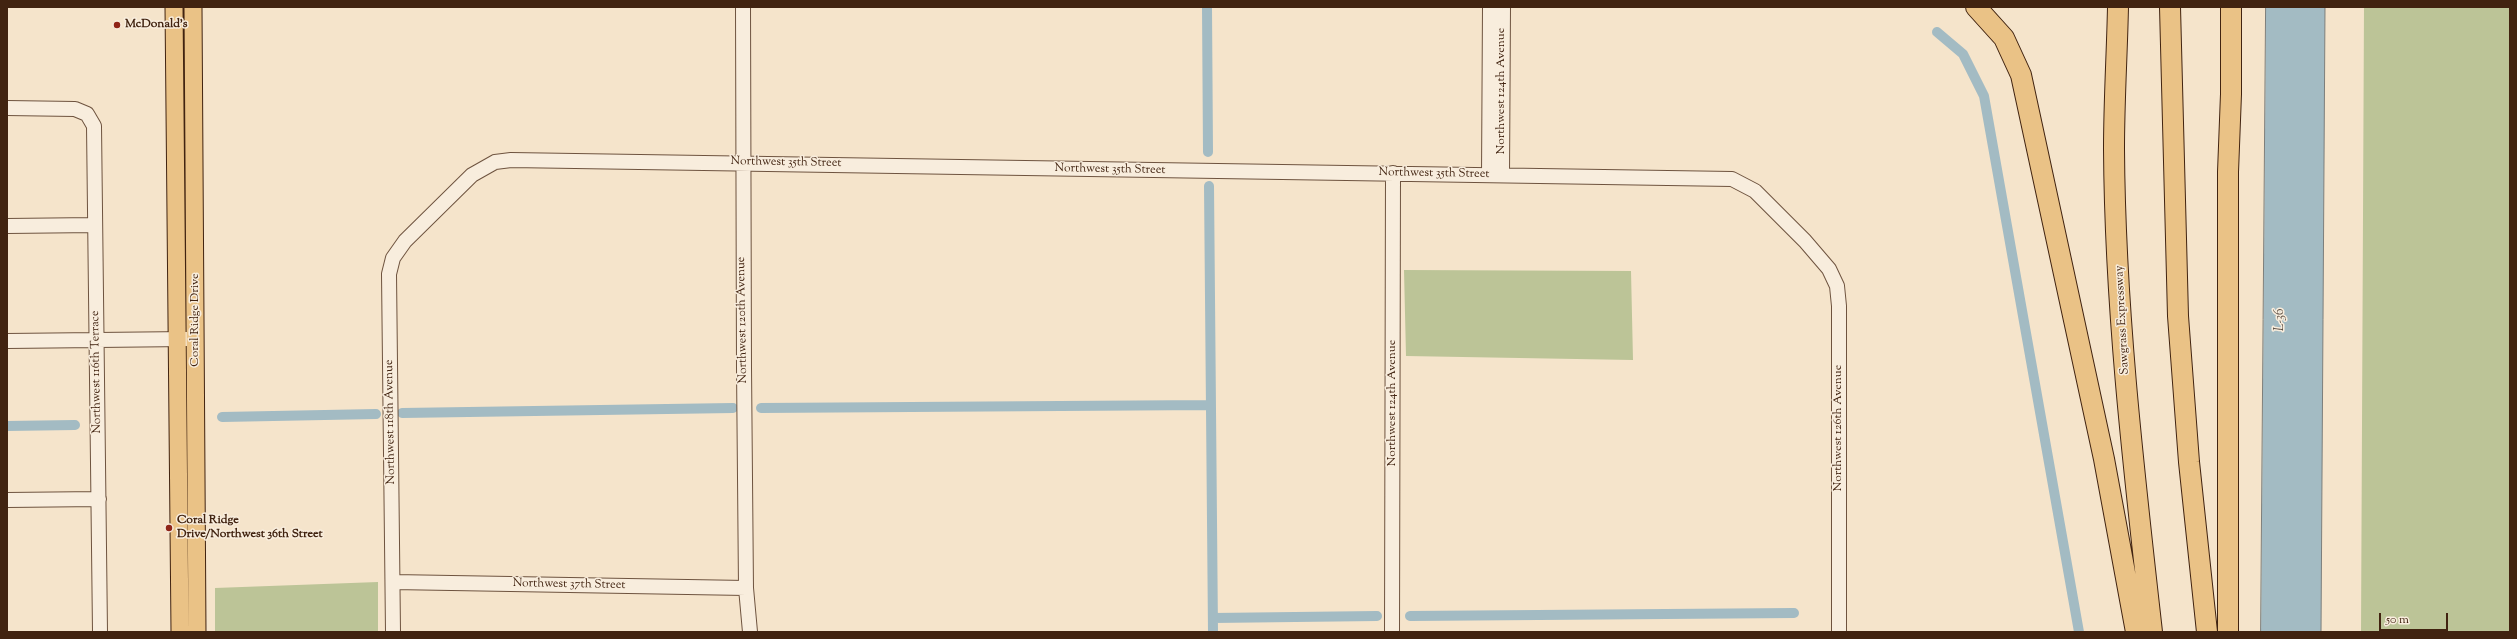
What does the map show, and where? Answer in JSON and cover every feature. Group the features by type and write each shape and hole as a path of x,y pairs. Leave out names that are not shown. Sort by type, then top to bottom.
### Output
{"highway":[{"path":"1976,7 2004,38 2014,56 2022,80 2104,459 2136,632"},
{"name":"Sawgrass Expressway","path":"2118,7 2114,149 2122,321 2133,468 2152,632"},
{"path":"2170,7 2178,316 2189,462 2207,632"},
{"path":"2228,632 2228,172 2231,94 2231,7"}],"main road":[{"name":"Coral Ridge Drive","path":"174,7 180,632"},
{"name":"Coral Ridge Drive","path":"193,7 196,339 195,452 198,632"},
{"path":"179,542 187,563 197,574"}],"street":[{"name":"Northwest 120th Avenue","path":"743,7 742,162 746,588 750,632"},
{"name":"Northwest 124th Avenue","path":"1490,7 1496,175"},
{"name":"Northwest 124th Avenue","path":"1496,175 1503,7"},
{"name":"Northwest 116th Terrace","path":"7,108 75,109 86,114 94,126 100,632"},
{"name":"Northwest 35th Street","path":"422,223 472,175 495,162 511,160 742,162 1732,179 1755,191 1800,235"},
{"name":"Northwest 124th Avenue","path":"1392,632 1393,173"},
{"name":"Northwest 118th Avenue","path":"393,632 389,274 393,258 405,241 422,223"},
{"path":"7,226 95,225"},
{"name":"Northwest 126th Avenue","path":"1800,235 1829,270 1837,286 1839,306 1839,632"},
{"path":"7,341 196,339"},
{"path":"7,500 99,499"},
{"name":"Northwest 37th Street","path":"393,582 746,588"}],"green space":[{"path":"2364,7 2510,7 2510,632 2361,632"},
{"path":"1404,270 1631,271 1633,360 1406,356"},
{"path":"378,582 378,632 215,632 215,588"}],"water":[{"name":"L-36","path":"2266,7 2325,7 2321,632 2261,632"}],"waterway":[{"path":"1207,7 1208,152"},
{"path":"1937,32 1963,54 1984,96 2079,632"},
{"path":"1209,186 1213,632"},
{"path":"761,408 1210,405"},
{"path":"402,413 733,408"},
{"path":"222,417 376,414"},
{"path":"7,426 75,425"},
{"path":"1410,616 1794,613"},
{"path":"1213,618 1377,616"}],"place":[{"name":"McDonald's","path":"117,25"},
{"name":"Coral Ridge Drive/Northwest 36th Street","path":"169,528"}]}
